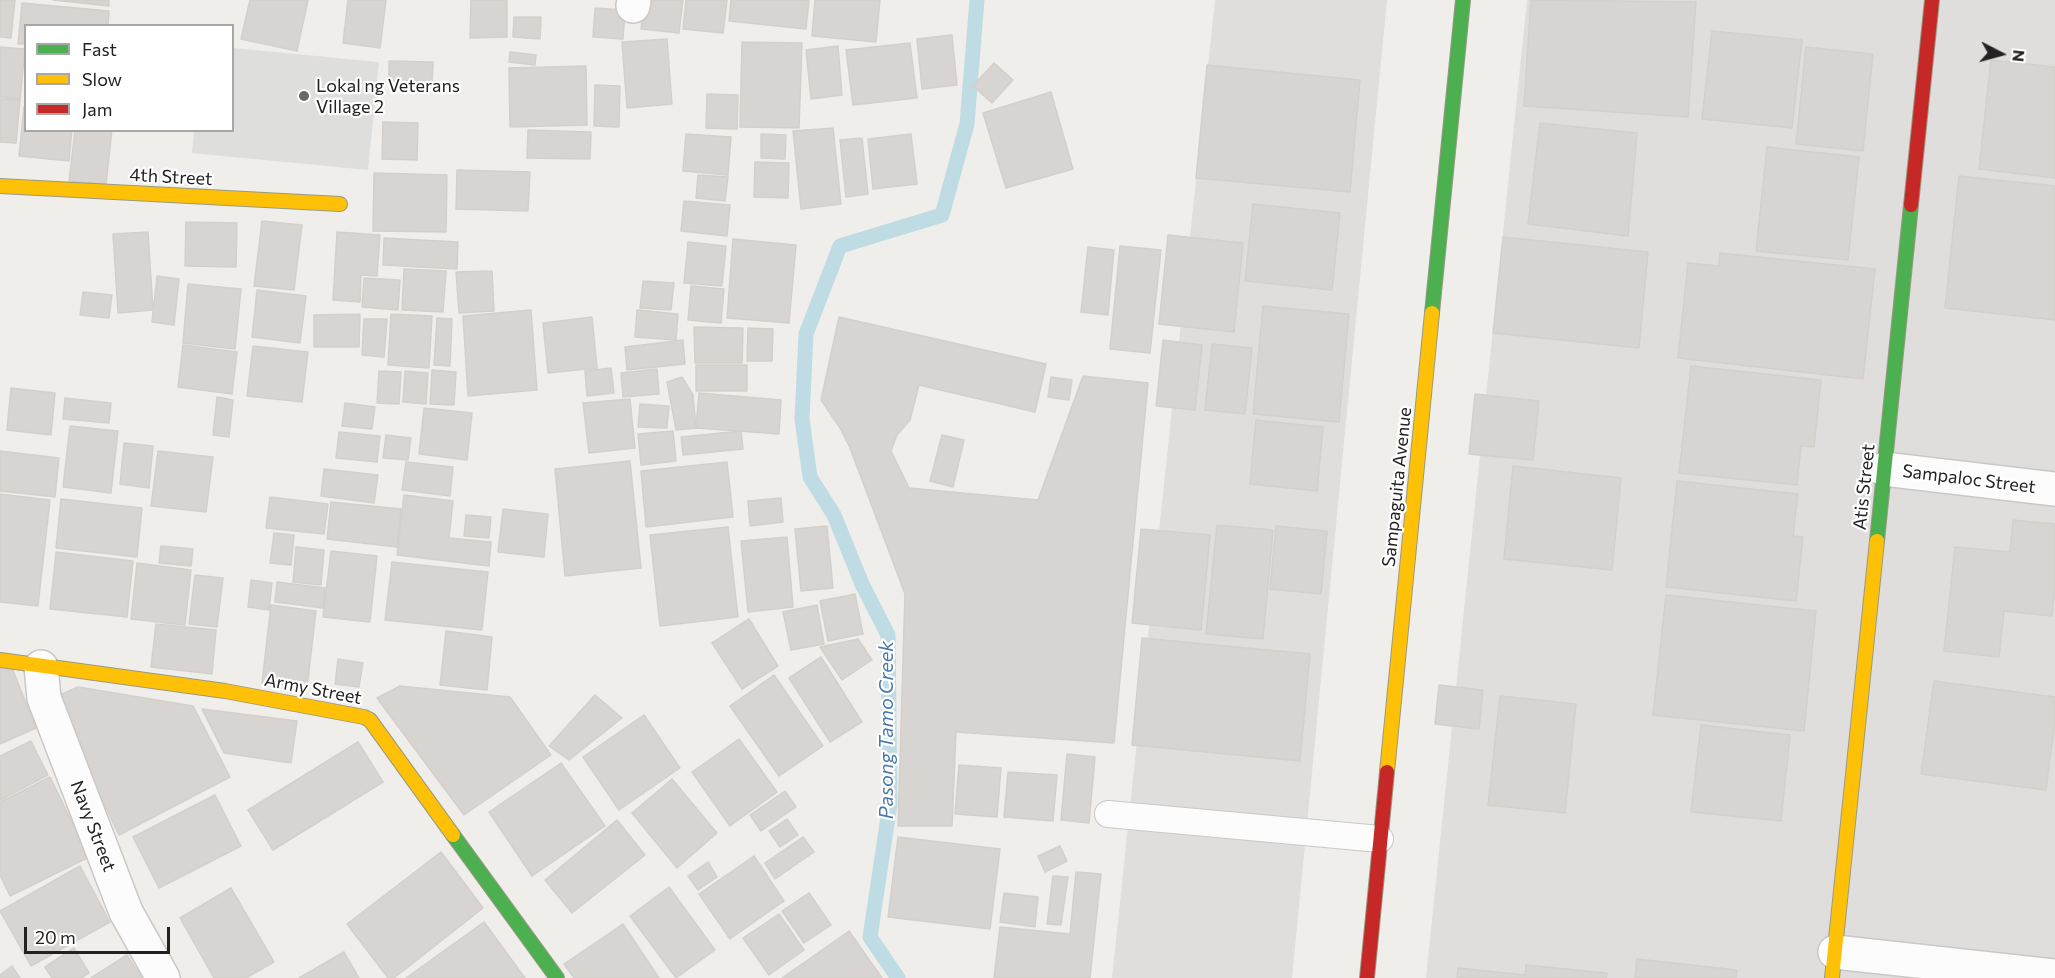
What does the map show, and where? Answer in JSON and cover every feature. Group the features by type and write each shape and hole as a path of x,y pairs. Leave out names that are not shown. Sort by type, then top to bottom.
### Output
{"street":[{"name":"Sampaguita Avenue","path":"1367,978 1463,0"},
{"name":"Atis Street","path":"1833,965 1932,0"},
{"name":"4th Street","path":"0,186 340,204"},
{"name":"Sampaloc Street","path":"1884,469 2055,489"},
{"name":"Army Street","path":"0,660 225,691 370,720 556,978"},
{"name":"Navy Street","path":"41,667 44,698 126,912 163,978"},
{"path":"1833,965 2055,976"}],"lane":[{"path":"1108,814 1380,839"}],"shaded area":[{"path":"1215,0 1387,0 1292,978 1112,978"},
{"path":"1527,0 2055,0 2055,978 1426,978"},
{"name":"Lokal ng Veterans Village 2","path":"234,48 379,62 368,170 192,153 194,132 234,132"}],"building":[{"path":"0,0 15,0 11,38 0,37"},
{"path":"53,0 109,0 109,6"},
{"path":"250,0 308,0 297,51 241,39"},
{"path":"348,0 386,0 380,48 343,43"},
{"path":"471,0 507,0 507,37 470,38"},
{"path":"645,0 683,0 679,33 641,29"},
{"path":"686,0 727,0 723,33 683,29"},
{"path":"731,0 809,0 806,29 729,21"},
{"path":"815,0 880,0 876,42 812,36"},
{"path":"1531,0 1696,2 1688,117 1524,106"},
{"path":"22,3 109,11 108,24 24,24 24,44 18,44"},
{"path":"595,8 625,10 623,39 593,37"},
{"path":"514,17 541,17 540,39 513,37"},
{"path":"1712,31 1802,40 1792,128 1702,119"},
{"path":"952,35 957,85 922,89 917,39"},
{"path":"667,39 672,104 627,108 622,42"},
{"path":"742,42 802,43 799,128 740,127"},
{"path":"910,43 917,98 853,105 846,50"},
{"path":"838,46 842,95 811,99 806,50"},
{"path":"0,47 24,49 20,99 0,97"},
{"path":"1806,47 1873,54 1863,151 1796,144"},
{"path":"510,52 536,55 535,65 509,62"},
{"path":"1991,60 2055,67 2055,178 1979,169"},
{"path":"389,61 433,62 432,86 389,86"},
{"path":"994,63 1013,80 992,103 973,86"},
{"path":"1207,65 1360,80 1350,192 1196,178"},
{"path":"586,66 587,125 510,127 509,68"},
{"path":"595,85 620,86 619,127 594,126"},
{"path":"1051,92 1073,169 1006,188 983,113"},
{"path":"707,94 738,95 737,129 706,128"},
{"path":"0,99 20,100 16,143 0,142"},
{"path":"24,107 24,132 72,132 69,161 19,156"},
{"path":"383,122 418,123 417,160 382,159"},
{"path":"1540,123 1637,133 1628,236 1528,224"},
{"path":"833,128 841,204 801,209 793,131"},
{"path":"528,130 591,132 590,159 527,158"},
{"path":"75,132 112,132 106,184 69,181"},
{"path":"686,134 731,137 728,175 683,171"},
{"path":"761,134 786,135 785,159 761,158"},
{"path":"911,134 917,184 873,189 868,139"},
{"path":"862,138 868,194 846,197 840,140"},
{"path":"1767,147 1859,157 1848,260 1756,251"},
{"path":"755,162 789,163 788,198 754,197"},
{"path":"457,170 530,172 528,211 456,209"},
{"path":"374,173 447,175 446,232 373,231"},
{"path":"698,175 728,177 725,201 696,198"},
{"path":"1959,176 2055,186 2055,320 1945,308"},
{"path":"684,201 730,205 727,236 681,231"},
{"path":"1253,204 1340,213 1332,290 1245,281"},
{"path":"262,221 302,225 294,290 254,286"},
{"path":"186,222 237,223 236,267 185,266"},
{"path":"148,232 153,310 118,313 113,234"},
{"path":"337,232 380,235 377,276 361,275 360,302 333,300"},
{"path":"1168,235 1243,243 1234,332 1159,324"},
{"path":"1503,237 1648,252 1639,348 1493,333"},
{"path":"384,238 458,242 457,269 383,265"},
{"path":"733,239 796,245 789,323 727,318"},
{"path":"688,242 726,246 722,286 684,283"},
{"path":"1120,246 1161,250 1150,353 1110,349"},
{"path":"1088,247 1114,250 1108,315 1081,312"},
{"path":"1720,253 1875,269 1863,379 1678,358 1688,263 1719,266"},
{"path":"404,269 446,271 443,312 402,310"},
{"path":"492,271 494,311 459,313 456,272"},
{"path":"157,276 179,279 174,325 152,322"},
{"path":"364,278 400,280 398,310 362,307"},
{"path":"643,281 674,283 671,310 640,308"},
{"path":"188,284 241,289 235,349 183,343"},
{"path":"691,286 724,289 721,323 688,320"},
{"path":"257,290 306,296 300,343 252,337"},
{"path":"83,292 112,295 109,318 80,315"},
{"path":"1263,306 1349,314 1339,422 1253,414"},
{"path":"531,310 537,390 468,396 463,316"},
{"path":"637,310 678,314 676,340 635,337"},
{"path":"360,314 359,347 314,347 314,315"},
{"path":"391,314 432,316 429,368 388,365"},
{"path":"592,317 597,368 548,373 543,323"},
{"path":"839,317 1046,364 1035,412 919,385 910,420 897,435 891,451 909,488 1038,500 1083,376 1148,383 1114,743 956,732 952,826 898,826 905,594 850,448 821,400"},
{"path":"437,318 452,319 450,366 434,365"},
{"path":"364,319 387,319 384,357 362,355"},
{"path":"694,327 743,328 742,363 695,363"},
{"path":"748,328 773,329 772,361 747,361"},
{"path":"683,340 685,364 627,370 625,347"},
{"path":"1163,340 1202,345 1195,410 1156,406"},
{"path":"1212,344 1252,348 1245,414 1205,410"},
{"path":"183,345 237,352 232,394 178,387"},
{"path":"253,346 308,352 302,402 247,396"},
{"path":"696,365 747,365 747,391 696,391"},
{"path":"1691,366 1821,380 1814,447 1801,446 1797,485 1679,473"},
{"path":"611,368 614,393 587,396 585,371"},
{"path":"657,369 659,394 623,397 621,373"},
{"path":"432,370 456,372 454,405 430,404"},
{"path":"379,371 401,372 399,404 377,403"},
{"path":"405,371 428,373 426,404 403,402"},
{"path":"682,377 693,395 696,428 676,430 667,382"},
{"path":"1051,377 1072,380 1069,400 1048,397"},
{"path":"11,388 55,393 51,435 7,430"},
{"path":"699,393 781,400 779,434 696,428"},
{"path":"1475,394 1539,401 1533,460 1469,454"},
{"path":"217,397 233,400 229,437 213,435"},
{"path":"65,398 111,403 109,423 63,419"},
{"path":"630,399 635,448 589,453 583,403"},
{"path":"345,403 375,407 372,429 342,426"},
{"path":"640,404 669,406 667,428 638,427"},
{"path":"424,408 472,413 467,460 419,454"},
{"path":"1256,420 1323,427 1317,491 1250,484"},
{"path":"70,426 118,431 111,493 63,487"},
{"path":"673,431 676,461 641,465 638,434"},
{"path":"741,431 743,449 683,455 681,437"},
{"path":"339,432 380,436 377,462 336,458"},
{"path":"386,435 411,438 408,460 383,458"},
{"path":"942,435 964,440 953,487 930,481"},
{"path":"124,443 153,446 149,488 120,484"},
{"path":"0,451 59,458 55,497 0,491"},
{"path":"158,451 213,457 206,512 151,506"},
{"path":"630,461 641,568 565,576 555,469"},
{"path":"406,462 453,467 450,496 402,490"},
{"path":"727,462 733,517 646,527 641,471"},
{"path":"1513,466 1621,478 1612,570 1504,559"},
{"path":"324,469 378,475 374,503 321,496"},
{"path":"1677,481 1798,494 1793,536 1803,537 1796,601 1666,587"},
{"path":"0,494 50,500 38,606 0,602"},
{"path":"404,495 453,501 449,538 491,542 489,566 397,555"},
{"path":"270,497 328,504 324,534 266,528"},
{"path":"781,498 783,522 750,526 748,501"},
{"path":"61,499 142,508 137,557 56,548"},
{"path":"331,502 401,509 397,547 327,539"},
{"path":"503,509 548,514 544,557 498,552"},
{"path":"466,515 491,517 489,538 464,536"},
{"path":"2013,520 2055,524 2055,585 2052,616 2004,611 1999,657 1944,651 1955,547 2010,552"},
{"path":"1217,525 1273,530 1263,639 1206,634"},
{"path":"827,526 833,588 801,591 795,529"},
{"path":"1276,526 1327,531 1321,594 1270,589"},
{"path":"728,527 738,617 660,626 650,535"},
{"path":"1141,529 1210,535 1201,630 1132,623"},
{"path":"274,533 294,535 291,565 270,563"},
{"path":"787,537 793,607 748,612 741,541"},
{"path":"161,546 193,549 191,566 159,563"},
{"path":"296,547 324,550 321,585 293,582"},
{"path":"331,551 377,556 370,622 323,617"},
{"path":"56,552 133,561 127,617 50,609"},
{"path":"392,562 488,572 482,630 385,620"},
{"path":"137,563 191,570 185,625 131,619"},
{"path":"195,575 223,578 217,627 189,624"},
{"path":"251,580 272,583 269,610 248,607"},
{"path":"277,582 325,588 323,608 275,602"},
{"path":"855,594 863,634 828,641 820,601"},
{"path":"1666,595 1816,611 1804,731 1653,715"},
{"path":"271,605 316,611 307,688 262,683"},
{"path":"817,605 824,644 791,650 783,612"},
{"path":"749,619 778,666 742,689 712,643"},
{"path":"156,624 216,630 212,674 151,667"},
{"path":"446,631 492,637 487,690 440,685"},
{"path":"1142,638 1310,654 1300,761 1132,745"},
{"path":"858,639 872,660 842,680 820,647"},
{"path":"821,657 862,722 830,742 789,678"},
{"path":"338,659 363,663 359,687 335,684"},
{"path":"0,667 12,668 36,728 0,744"},
{"path":"774,675 823,746 779,776 730,706"},
{"path":"1934,681 2055,697 2055,721 2046,790 1921,774"},
{"path":"1439,685 1483,690 1479,729 1435,724"},
{"path":"400,686 510,697 551,755 464,815 377,698"},
{"path":"78,687 193,706 230,777 119,835 53,698"},
{"path":"595,695 622,718 569,760 549,746"},
{"path":"1500,696 1576,704 1565,813 1488,805"},
{"path":"202,709 297,721 291,763 224,753"},
{"path":"644,715 680,768 619,810 583,757"},
{"path":"1701,725 1790,735 1781,821 1691,812"},
{"path":"739,739 777,792 730,826 692,772"},
{"path":"31,741 48,775 0,800 0,756"},
{"path":"358,742 383,782 273,850 248,810"},
{"path":"1067,754 1095,757 1089,823 1061,820"},
{"path":"561,763 605,826 532,876 489,812"},
{"path":"959,765 1001,768 997,817 955,814"},
{"path":"1008,772 1057,775 1053,821 1004,817"},
{"path":"50,777 89,857 10,896 0,875 0,802"},
{"path":"672,779 717,833 677,868 632,813"},
{"path":"785,791 796,807 761,831 750,815"},
{"path":"215,795 241,846 159,888 133,837"},
{"path":"787,819 798,835 780,847 769,831"},
{"path":"617,820 645,855 572,913 545,880"},
{"path":"803,837 814,852 775,879 765,863"},
{"path":"898,837 1000,849 990,929 888,917"},
{"path":"1060,846 1067,861 1045,872 1038,856"},
{"path":"441,852 483,908 394,978 388,978 347,924"},
{"path":"754,856 784,901 730,939 699,894"},
{"path":"708,862 717,877 698,890 688,876"},
{"path":"80,866 110,922 31,966 0,911"},
{"path":"1076,872 1101,874 1090,978 994,978 1000,927 1070,934"},
{"path":"1053,876 1068,877 1061,925 1047,924"},
{"path":"669,887 715,950 676,978 630,916"},
{"path":"231,888 274,962 246,978 214,978 180,918"},
{"path":"809,893 831,925 804,943 782,911"},
{"path":"1004,893 1038,897 1035,927 1000,922"},
{"path":"779,914 804,950 769,975 743,938"},
{"path":"484,922 525,978 406,978"},
{"path":"623,924 659,978 574,978 564,964"},
{"path":"849,931 882,978 782,978"},
{"path":"74,948 89,973 81,978 52,978 45,967"},
{"path":"344,952 359,978 299,978"},
{"path":"127,955 142,978 91,978"},
{"path":"1637,959 1737,970 1736,978 1635,978"},
{"path":"1526,965 1607,973 1606,978 1457,978 1458,968 1525,975"},
{"path":"12,966 20,978 0,978 0,975"}],"waterway":[{"name":"Pasong Tamo Creek","path":"898,978 870,937 890,804 888,635 862,584 834,515 810,477 802,419 806,334 840,246 942,215 967,124 977,0"}],"traffic: fast":[{"path":"1432,313 1463,0"},
{"path":"1877,541 1911,205"},
{"path":"453,835 557,978"}],"traffic: slow":[{"path":"0,186 340,204"},
{"path":"1387,772 1432,313"},
{"path":"1832,978 1877,541"},
{"path":"0,660 225,691 364,717 370,720 453,835"}],"traffic: jam":[{"path":"1911,205 1932,0"},
{"path":"1367,978 1387,772"}],"place":[{"name":"Lokal ng Veterans Village 2","path":"304,96"}]}
